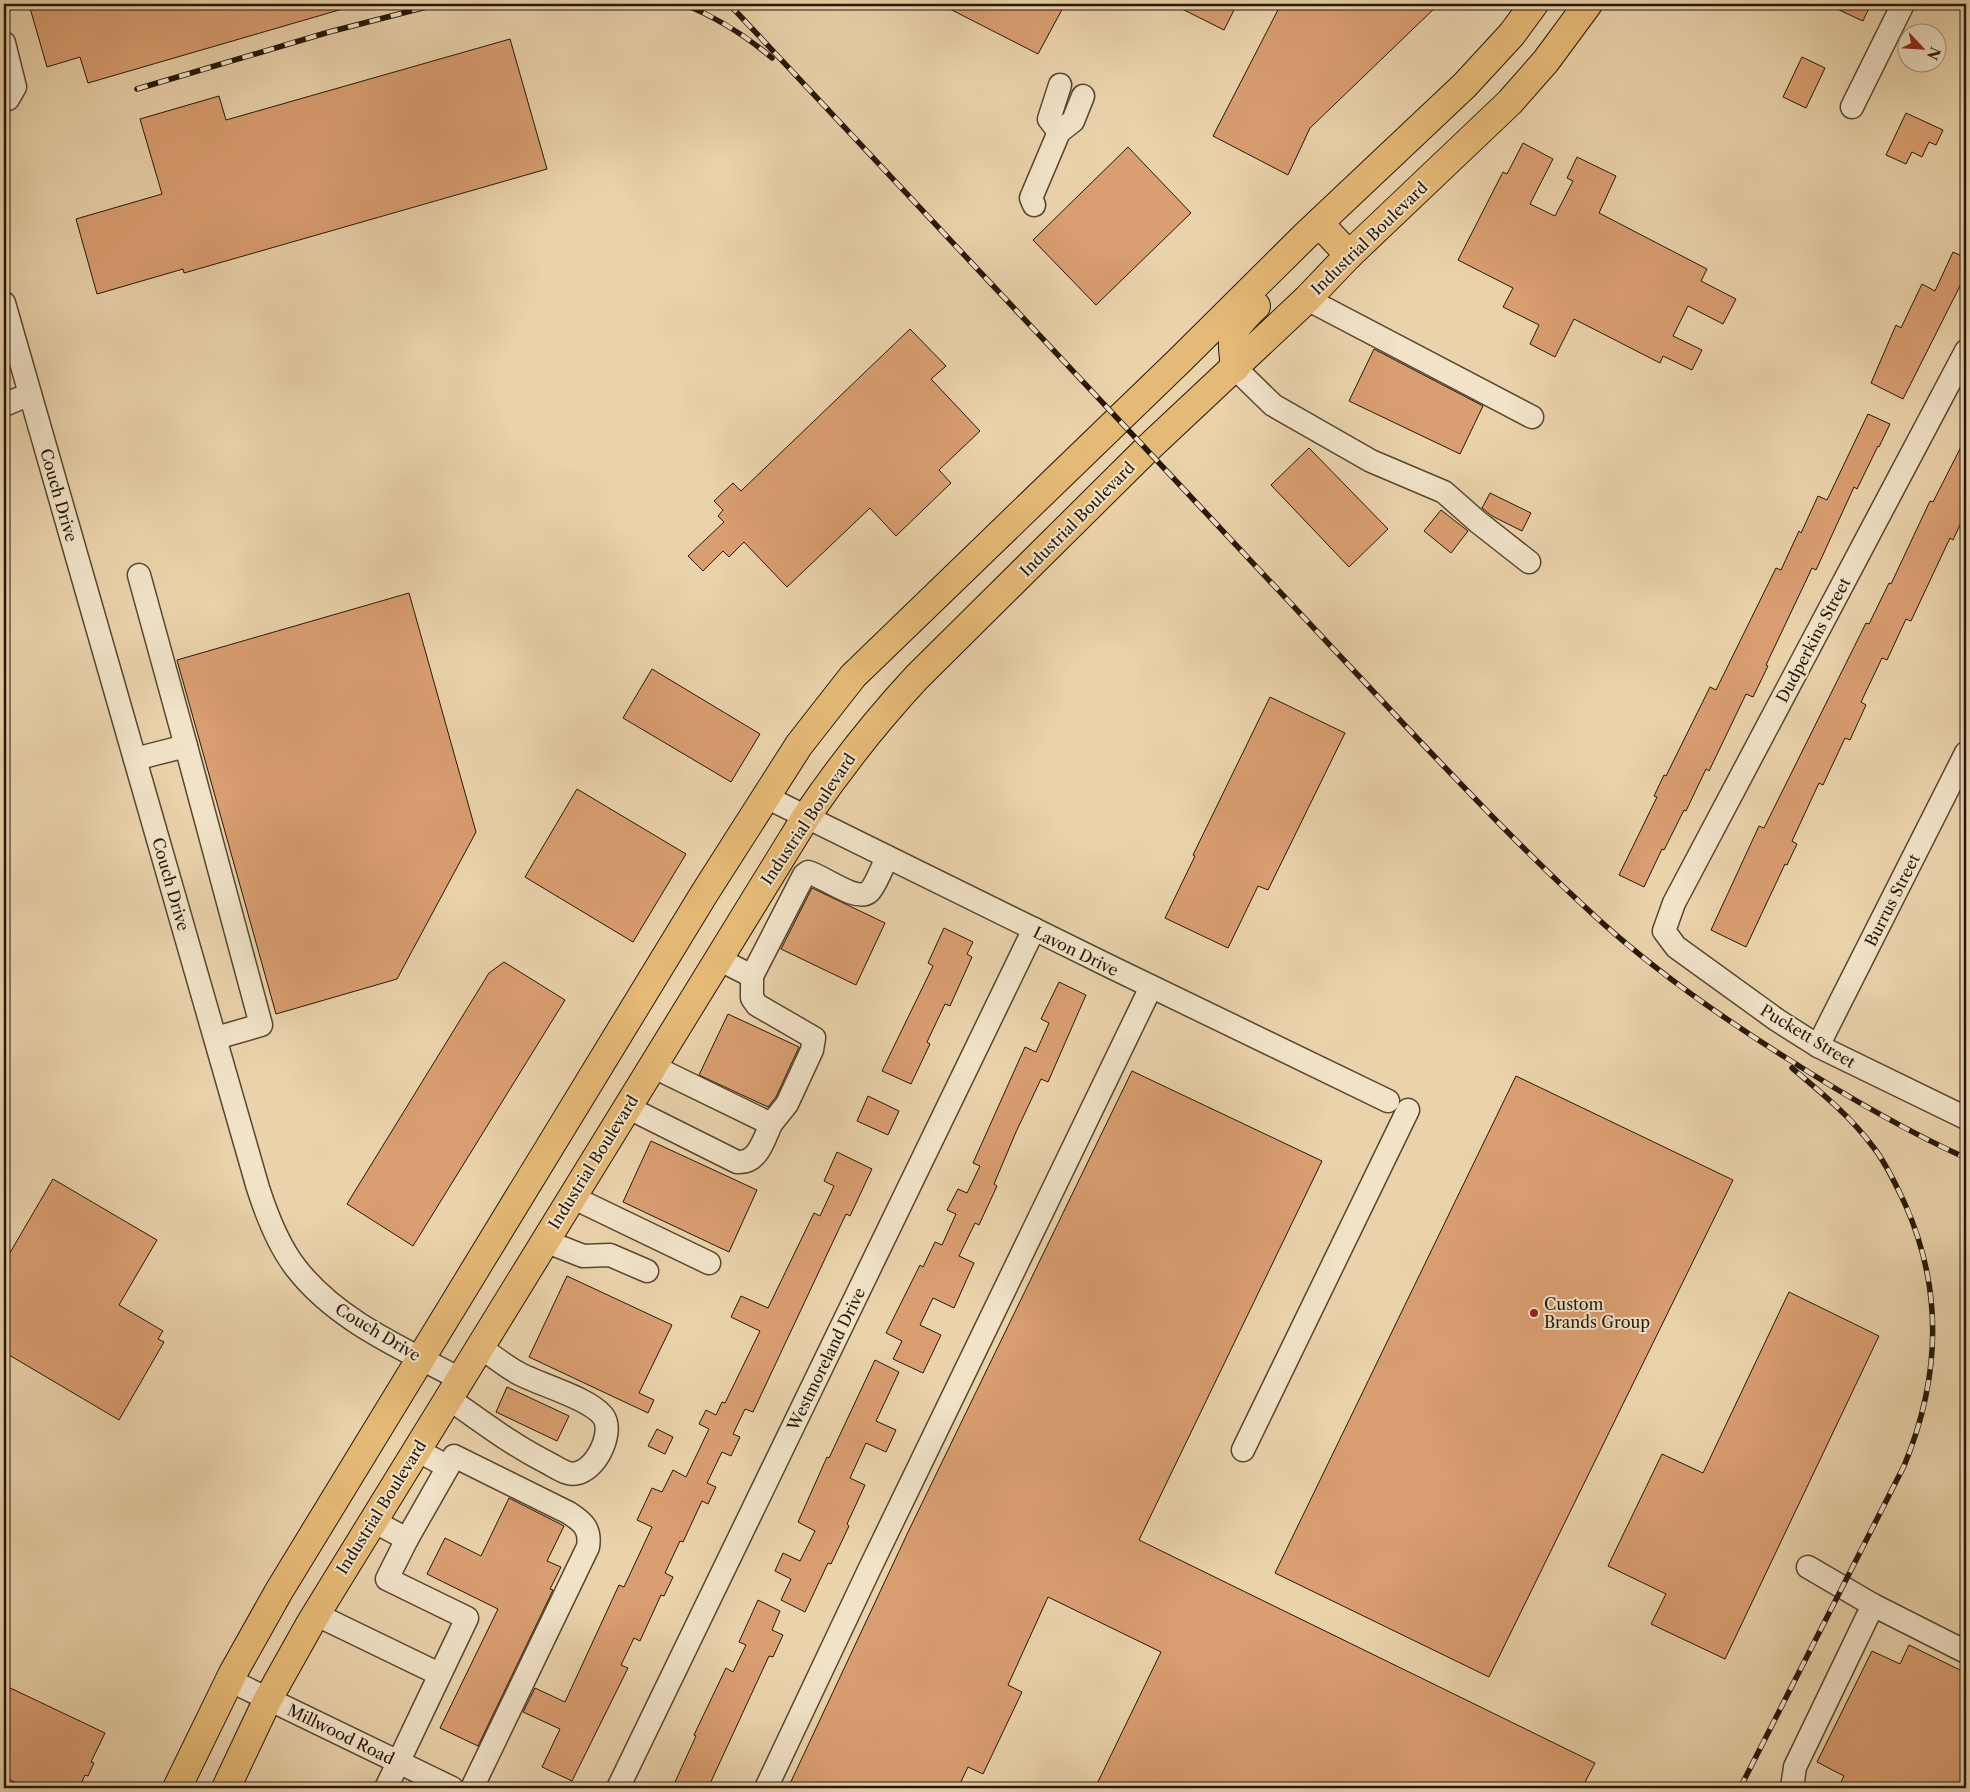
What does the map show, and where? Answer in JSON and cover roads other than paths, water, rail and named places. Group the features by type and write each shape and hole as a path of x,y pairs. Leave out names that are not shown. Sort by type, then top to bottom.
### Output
{"main road":[{"path":"177,1788 229,1680 279,1591 694,912 799,745 853,676 1180,360 1312,229 1465,85 1512,34 1534,4"},
{"name":"Industrial Boulevard","path":"226,1788 268,1699 316,1614 806,816 852,752 881,716 917,677 1146,450 1235,368 1307,299 1349,255 1510,102 1546,61 1588,4"},
{"path":"1312,229 1349,255"},
{"path":"1235,368 1233,333 1240,322 1293,268 1312,229"}],"street":[{"path":"1852,107 1903,4"},
{"path":"4,43 15,87 8,99 4,100"},
{"path":"1059,132 1049,119 1060,85"},
{"path":"1034,205 1031,198 1059,132 1073,121 1083,96"},
{"path":"1307,299 1532,418"},
{"name":"Couch Drive","path":"4,303 258,1188 270,1221 286,1253 308,1282 336,1308 372,1332 420,1358 498,1433 568,1473 580,1474 590,1467 601,1450 607,1431 604,1417 594,1408 518,1373 480,1347"},
{"name":"Dudperkins Street","path":"1664,931 1674,903 1966,351"},
{"path":"1235,368 1272,405 1371,461 1444,492 1478,522 1529,562"},
{"path":"4,405 30,394"},
{"path":"140,575 261,1025 216,1038"},
{"path":"135,759 186,746"},
{"name":"Burrus Street","path":"1818,1046 1966,753"},
{"name":"Lavon Drive","path":"766,797 1034,930 1398,1105 1242,1450"},
{"path":"627,1107 737,1162 751,1159 758,1152 771,1124 787,1104 812,1050 814,1038 757,1005 752,998 752,976 804,875 808,872 816,874 855,896 863,895 870,891 888,857"},
{"name":"Westmoreland Drive","path":"618,1788 1034,930"},
{"name":"Puckett Street","path":"1664,931 1676,947 1777,1020 1818,1046 1966,1118"},
{"path":"718,959 752,976"},
{"path":"766,1788 869,1570 1151,987"},
{"path":"652,1066 771,1124"},
{"path":"572,1197 710,1263"},
{"path":"545,1241 583,1256 610,1255 647,1272"},
{"path":"417,1450 448,1466"},
{"path":"386,1788 467,1618 387,1579 407,1539 454,1456 569,1513 580,1520 588,1529 590,1537 588,1546 472,1788"},
{"path":"373,1521 407,1539"},
{"path":"1808,1567 1873,1605 1966,1652"},
{"path":"1792,1788 1795,1767 1873,1605"},
{"path":"316,1614 439,1674"},
{"name":"Millwood Road","path":"229,1680 452,1788"}],"railway":[{"path":"137,89 329,32 438,4"},
{"path":"683,4 730,27 772,58"},
{"path":"729,4 1415,736 1573,896 1619,938 1689,993 1738,1027 1853,1099 1920,1136 1966,1158"},
{"path":"1740,1788 1904,1466 1925,1401 1933,1335 1926,1269 1918,1237 1891,1175 1874,1148 1856,1126 1792,1068"}],"place":[{"name":"Custom Brands Group","path":"1534,1313"}]}
